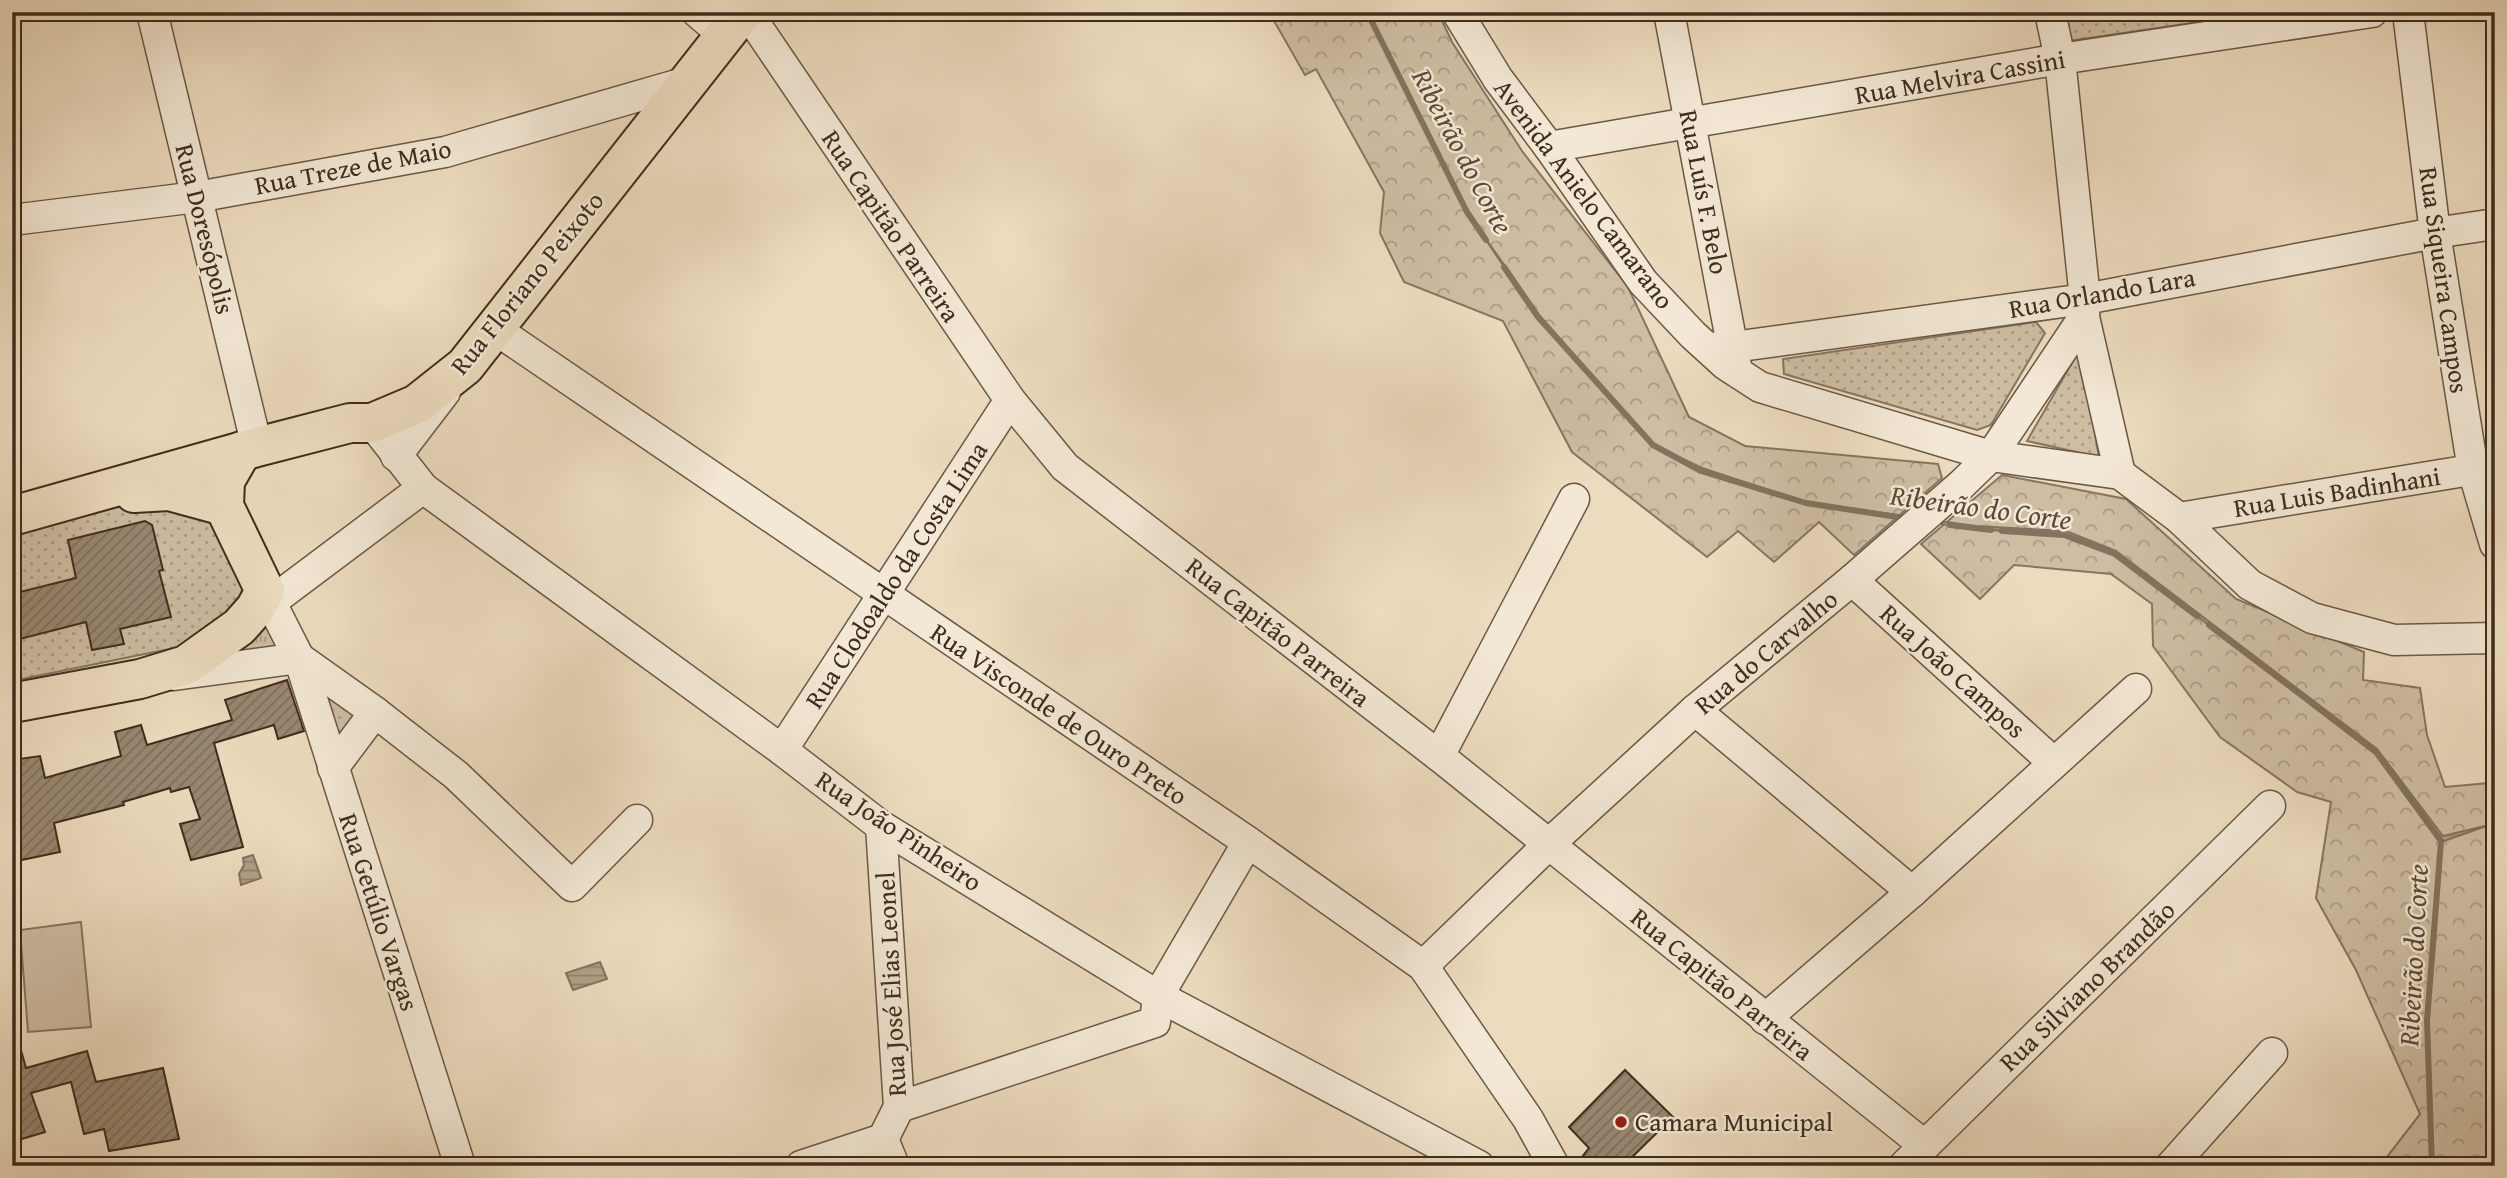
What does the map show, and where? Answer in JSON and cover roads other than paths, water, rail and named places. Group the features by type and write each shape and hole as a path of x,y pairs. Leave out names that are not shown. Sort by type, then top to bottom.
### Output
{"main road":[{"name":"Rua Floriano Peixoto","path":"69,498 350,423 392,433 417,404 465,366 495,329 687,82 728,18"},
{"path":"12,703 140,680 186,665 232,634 268,596 224,506 225,481 250,449"},
{"path":"12,516 69,498 169,491 224,506"}],"street":[{"name":"Rua Doresópolis","path":"152,12 197,197 250,449"},
{"name":"Avenida Anielo Camarano","path":"1457,12 1498,79 1643,282 1760,387 1991,456 2120,474 2179,518 2250,585 2312,618 2394,640 2495,638"},
{"name":"Rua Luís F. Belo","path":"1669,12 1691,123 1726,356"},
{"path":"2050,12 2060,59 2084,308 2120,474"},
{"name":"Rua Melvira Cassini","path":"1549,147 2060,59 2372,12"},
{"name":"Rua Siqueira Campos","path":"2408,12 2435,233 2484,468 2495,544"},
{"name":"Rua Capitão Parreira","path":"728,18 1010,400 1065,467 1439,756 1765,1019 1914,1155"},
{"name":"Rua Treze de Maio","path":"12,220 197,197 445,152 687,82"},
{"name":"Rua Orlando Lara","path":"1726,356 2084,308 2435,233 2495,224"},
{"name":"Rua do Carvalho","path":"1423,966 1548,845 1695,710 1896,542 1991,456 2084,308"},
{"name":"Rua Visconde de Ouro Preto","path":"495,329 1248,842 1423,966 1528,1119 1554,1166"},
{"name":"Rua Clodoaldo da Costa Lima","path":"782,750 1010,400"},
{"name":"Rua João Pinheiro","path":"392,433 423,488 782,750 881,826 1158,996 1479,1166"},
{"name":"Rua Luis Badinhani","path":"2179,518 2484,468"},
{"path":"268,596 423,488"},
{"path":"1439,756 1574,499"},
{"name":"Rua João Campos","path":"1852,579 2054,763"},
{"name":"Rua Getúlio Vargas","path":"268,596 299,658 460,1166"},
{"path":"140,680 299,658 375,712 456,775 572,886 637,820"},
{"path":"1765,1019 1912,892 2136,689"},
{"path":"1695,710 1912,892"},
{"path":"333,768 375,712"},
{"name":"Rua Silviano Brandão","path":"1914,1155 2270,806"},
{"name":"Rua José Elias Leonel","path":"881,826 899,1107 888,1152"},
{"path":"899,1107 1155,1022 1158,996 1248,842"},
{"path":"2171,1166 2272,1053"},
{"path":"801,1166 888,1152"}],"waterway":[{"name":"Ribeirão do Corte","path":"1367,12 1467,212 1486,240"},
{"name":"Ribeirão do Corte","path":"1504,267 1538,317 1653,445 1701,471 1806,503 1904,518"},
{"name":"Ribeirão do Corte","path":"1950,525 1991,530"},
{"name":"Ribeirão do Corte","path":"2002,531 2064,535 2115,554 2197,616"},
{"name":"Ribeirão do Corte","path":"2209,625 2376,752 2441,841 2427,1021 2432,1166"}],"place":[{"name":"Camara Municipal","path":"1621,1122"}]}
